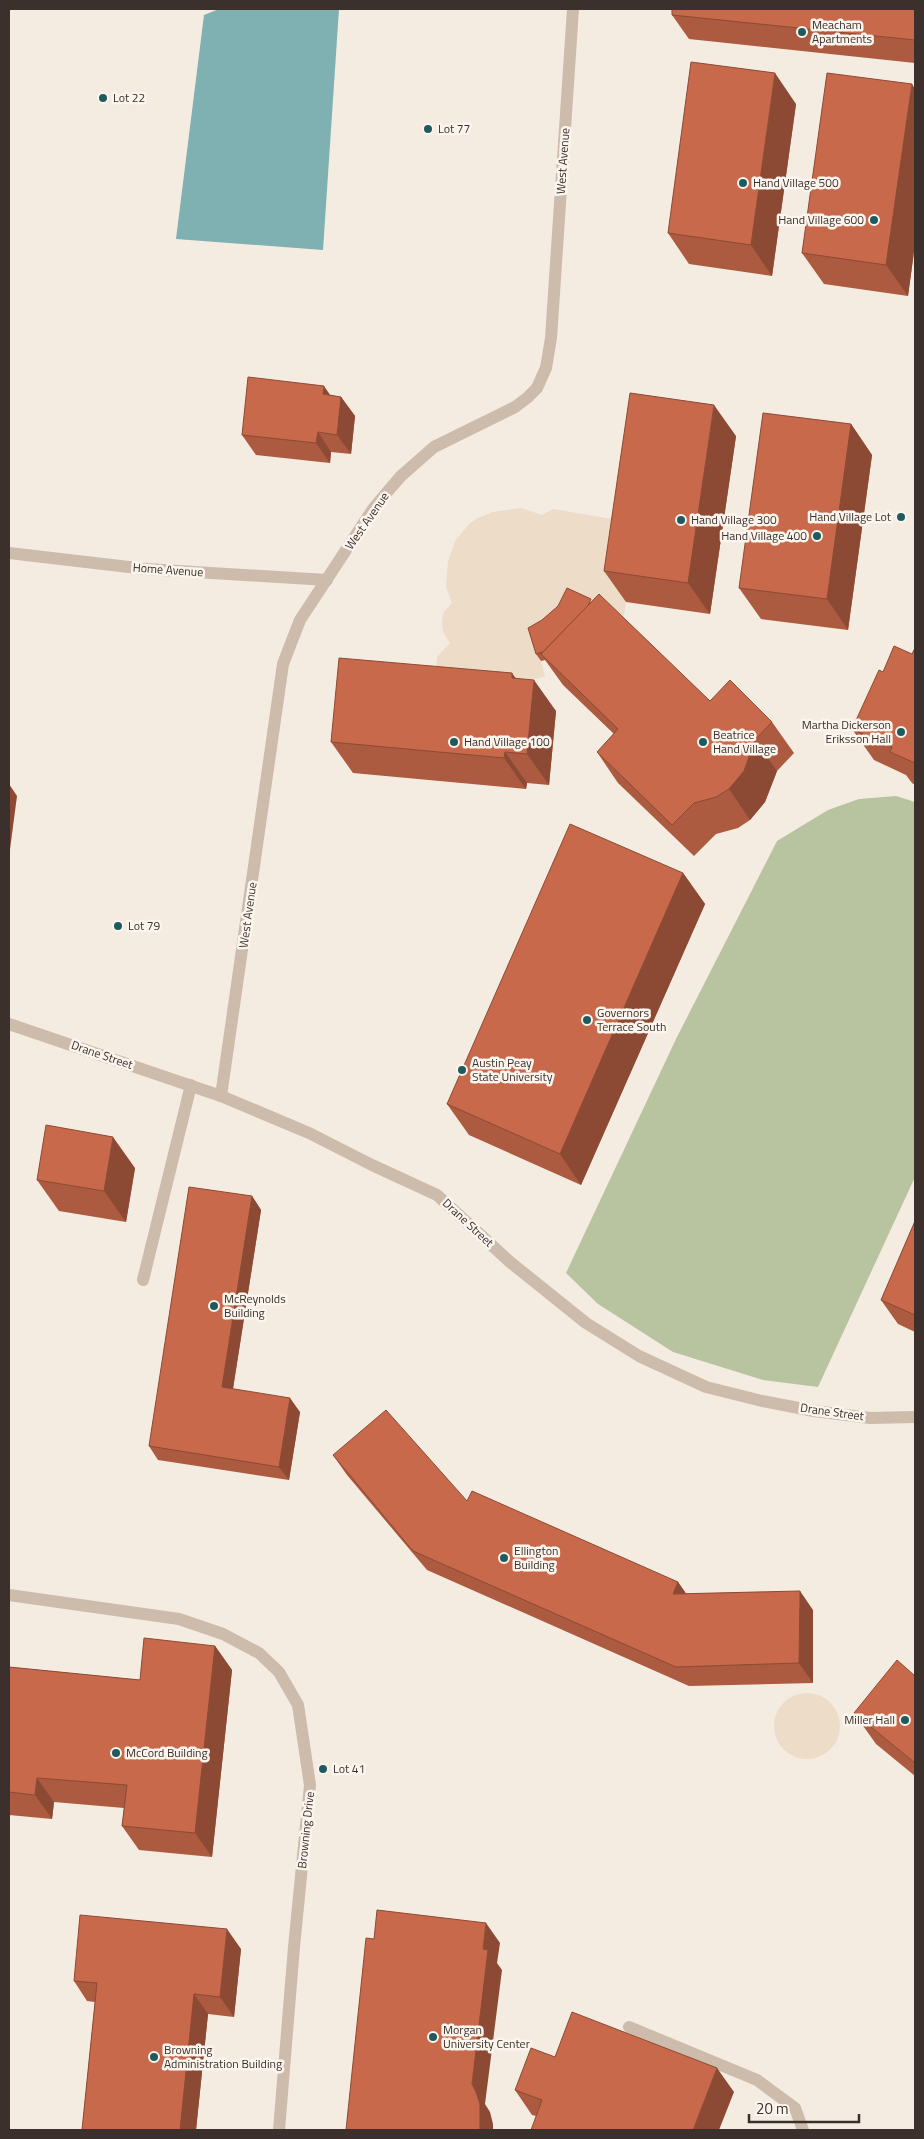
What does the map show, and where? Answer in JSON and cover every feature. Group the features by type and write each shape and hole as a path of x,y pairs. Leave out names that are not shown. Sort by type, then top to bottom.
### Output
{"street":[{"name":"West Avenue","path":"221,1096 283,664 300,620 373,509 401,476 434,447 469,428 515,407 537,388 546,368 551,338 573,9"},
{"name":"Home Avenue","path":"9,554 146,569 327,580"},
{"name":"Drane Street","path":"9,1024 221,1096 309,1133 372,1166 437,1195 510,1262 586,1323 639,1356 706,1387 762,1401 814,1411 870,1418 915,1417"},
{"path":"143,1280 191,1085"},
{"name":"Browning Drive","path":"9,1595 179,1619 223,1634 259,1653 266,1659 279,1672 298,1705 310,1785 279,2130"},
{"path":"629,2027 757,2080 795,2108 803,2130"}],"green space":[{"path":"896,796 915,802 915,1177 818,1387 763,1380 673,1352 598,1304 566,1273 676,1039 777,841 828,810 859,799"}],"shaded area":[{"path":"521,508 542,515 553,509 612,519 638,515 624,616 596,607 554,658 541,661 545,676 540,678 513,683 436,668 437,657 450,643 443,632 442,623 443,613 452,603 446,587 448,561 455,541 470,523 478,518 493,512"},
{"path":"807,1693 820,1696 830,1703 837,1713 840,1726 837,1739 830,1749 820,1756 807,1759 794,1756 784,1749 777,1739 774,1726 777,1713 784,1703 794,1696"}],"water":[{"path":"219,9 339,9 323,250 176,239 204,15"}],"building":[{"path":"672,9 915,9 915,40 672,15"},
{"path":"691,62 775,73 751,245 668,233"},
{"path":"827,73 912,84 886,265 802,253"},
{"path":"248,377 324,386 323,394 341,397 337,435 318,432 316,443 242,435"},
{"path":"630,393 714,405 688,583 604,571"},
{"path":"763,413 851,424 827,599 739,588"},
{"path":"567,588 591,599 588,606 543,652 536,654 528,628 542,620 558,606"},
{"name":"Beatrice Hand Village","path":"599,594 710,701 730,680 772,722 755,740 744,771 729,789 716,797 694,803 672,825 597,752 618,729 541,654"},
{"path":"894,646 912,654 915,648 915,763 890,752 892,747 852,729 879,670 883,672"},
{"path":"339,658 512,673 512,678 534,680 527,754 505,752 504,758 331,742"},
{"name":"Governors Terrace South","path":"570,824 683,873 560,1154 447,1104"},
{"path":"46,1125 113,1137 104,1191 37,1180"},
{"name":"McReynolds Building","path":"189,1187 252,1196 222,1387 290,1398 279,1467 149,1446"},
{"path":"915,1221 915,1315 881,1300"},
{"name":"Ellington Building","path":"386,1410 467,1501 472,1491 678,1582 673,1594 800,1591 799,1663 676,1667 413,1551 333,1455"},
{"name":"McCord Building","path":"144,1638 215,1646 195,1833 122,1826 127,1785 37,1778 35,1795 9,1792 9,1667 140,1680"},
{"path":"897,1660 915,1676 915,1763 854,1713"},
{"name":"Morgan University Center","path":"377,1910 486,1923 483,1949 488,1950 472,2084 480,2104 480,2130 346,2130 366,1938 374,1939"},
{"name":"Browning Administration Building","path":"80,1915 227,1929 220,1997 194,1994 180,2130 82,2130 97,1983 74,1981"},
{"path":"572,2012 717,2068 693,2130 531,2130 542,2100 515,2090 531,2048 555,2057"}],"place":[{"name":"Meacham Apartments","path":"802,32"},
{"name":"Lot 22","path":"103,98"},
{"name":"Lot 77","path":"428,129"},
{"name":"Hand Village 500","path":"743,183"},
{"name":"Hand Village 600","path":"874,220"},
{"name":"Hand Village Lot","path":"901,517"},
{"name":"Hand Village 300","path":"681,520"},
{"name":"Hand Village 400","path":"817,536"},
{"name":"Martha Dickerson Eriksson Hall","path":"901,732"},
{"name":"Hand Village 100","path":"454,742"},
{"name":"Beatrice Hand Village","path":"703,742"},
{"name":"Lot 79","path":"118,926"},
{"name":"Governors Terrace South","path":"587,1020"},
{"name":"Austin Peay State University","path":"462,1070"},
{"name":"McReynolds Building","path":"214,1306"},
{"name":"Ellington Building","path":"504,1558"},
{"name":"Miller Hall","path":"905,1720"},
{"name":"McCord Building","path":"116,1753"},
{"name":"Lot 41","path":"323,1769"},
{"name":"Morgan University Center","path":"433,2037"},
{"name":"Browning Administration Building","path":"154,2057"}]}
